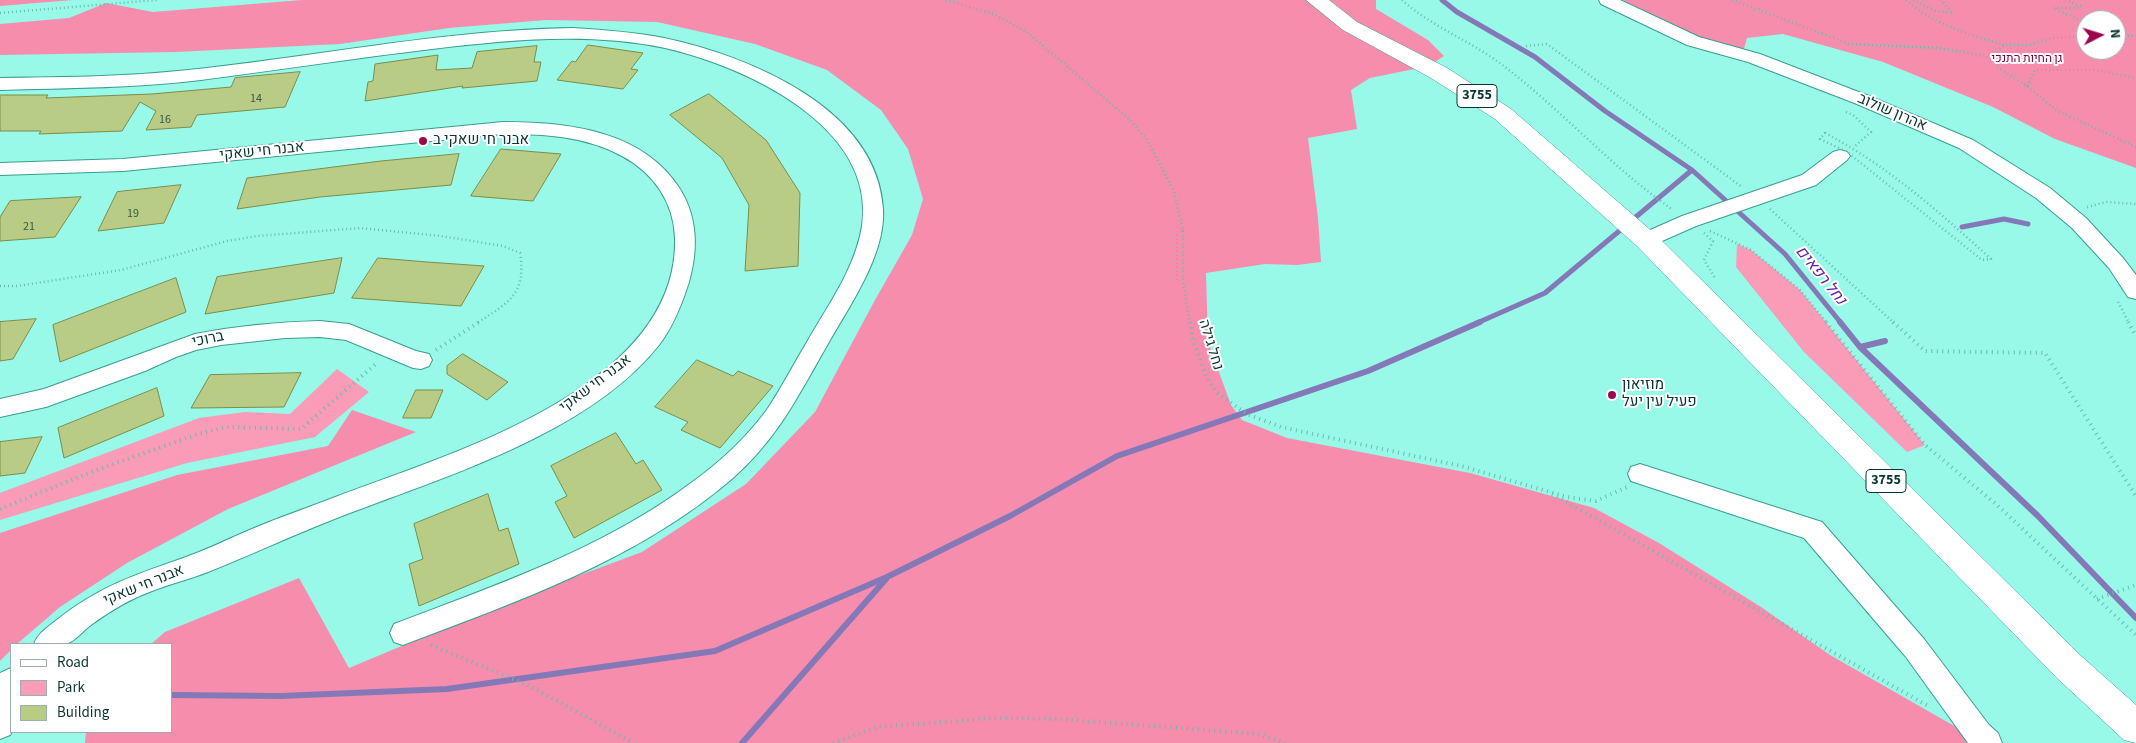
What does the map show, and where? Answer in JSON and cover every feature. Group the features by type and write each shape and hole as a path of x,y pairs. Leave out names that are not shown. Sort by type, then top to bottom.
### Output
{"main road":[{"name":"3755","path":"1316,0 1350,26 1440,73 1503,114 1634,230 1925,520 2069,667 2136,728"}],"street":[{"name":"אהרון שולוב","path":"1607,0 1693,41 1754,58 1864,100 1966,144 2042,192 2079,223 2116,262 2136,291"},
{"path":"0,84 157,79 495,36 557,32 591,33 630,37 672,45 697,51 751,71 814,107 844,138 856,155 871,190 873,211 867,244 851,284 789,392 771,421 752,444 694,495 658,520 618,543 577,564 403,633"},
{"name":"אבנר חי שאקי","path":"0,169 123,165 454,132 534,127 580,134 624,149 643,160 657,172 675,197 682,214 685,250 682,271 673,297 659,326 650,340 622,368 576,403 505,440 263,536 195,566 108,614 69,643"},
{"path":"1634,230 1689,221 1809,180 1844,154"},
{"name":"ברוכי","path":"0,408 46,398 186,345 221,337 320,329 348,332 413,359 421,360"},
{"path":"1640,474 1813,530 1915,648 1979,735 1988,743"},
{"name":"אבנר חי שאקי","path":"48,643 79,618 116,595 156,578 195,566"},
{"path":"0,696 10,682"},
{"path":"0,725 10,709"}],"path":[{"path":"0,13 157,0"},
{"name":"נחל גילה","path":"946,0 994,14 1028,33 1129,119 1146,138 1174,190 1183,230 1183,282 1193,339 1206,376 1218,393 1247,414 1281,428 1460,466 1567,497 1596,501 1624,489 1640,474"},
{"path":"1402,0 1410,8 1500,63 1585,135 1648,193 1689,221 1751,250 1800,290 1925,445 1997,505 2136,636"},
{"path":"1732,0 1850,44 1938,48 1997,58"},
{"path":"1906,0 1911,6 1934,20 2004,45 2029,45 2052,38 2076,37"},
{"path":"1913,0 1936,11 1953,14 1941,0"},
{"path":"2065,0 2081,6 2076,8 2053,8 2076,19"},
{"path":"1526,46 1547,44 1757,198 1924,351 2045,353 2136,496"},
{"path":"2004,45 1999,49 1998,67 2027,86 2056,110 2136,147"},
{"path":"2027,86 2035,70 2095,70 2136,78"},
{"path":"1844,154 1982,260 1991,259 1906,182 1854,147 1871,132"},
{"path":"2067,213 2106,202 2136,204"},
{"path":"0,286 17,286 121,270 227,241 263,235 360,228 441,236 503,246 520,253 523,271 518,287 509,302 421,360"},
{"path":"0,509 168,443 198,434 226,427 301,429 391,350"},
{"path":"1549,492 1936,711"},
{"path":"2097,599 2136,585"},
{"path":"403,633 530,686 634,743"},
{"path":"833,743 878,727 994,718 1060,719 1258,734 1285,743"}],"green space":[{"path":"0,0 73,0 0,6"},
{"path":"302,0 1376,0 1376,9 1428,40 1444,56 1429,66 1370,78 1351,90 1357,129 1308,138 1318,218 1321,262 1297,265 1265,264 1206,273 1208,342 1231,405 1242,420 1287,438 1470,473 1594,508 1659,543 1761,607 1830,655 1984,743 85,743 86,733 172,733 172,643 152,643 165,632 299,578 349,668 497,606 642,552 746,484 815,412 912,235 923,199 908,149 881,110 827,70 755,44 657,22 546,20 449,28 340,44 176,52 0,55 0,24 69,18 106,3 153,12"},
{"name":"גן החיות התנכי","path":"1623,0 2136,0 2136,168 2055,139 1993,107 1883,62 1783,34 1747,38 1743,52 1698,38 1627,4"},
{"path":"1737,244 1751,250 1800,290 1925,445 1907,452 1804,352 1736,267"},
{"path":"337,369 369,392 315,437 187,463 0,520 0,493 199,418 245,412 290,414"},
{"path":"352,410 416,432 228,509 127,563 60,607 18,643 10,643 10,651 0,661 0,533 177,475 328,446"}],"building":[{"path":"588,45 643,53 631,69 638,70 623,89 557,80 572,61 575,62"},
{"path":"537,46 534,62 541,62 537,81 462,88 463,86 365,101 368,82 373,81 375,64 438,55 436,70 472,68 477,52"},
{"path":"300,72 285,107 197,115 191,127 146,130 156,111 140,102 122,131 39,134 41,131 0,131 0,95 48,95 46,98 152,94 231,87 235,78"},
{"path":"709,94 766,140 800,193 798,266 745,271 749,205 722,158 670,115"},
{"path":"501,149 561,154 533,201 471,196"},
{"path":"459,154 451,185 320,197 237,209 247,178 381,161"},
{"path":"181,185 164,223 98,231 117,192"},
{"path":"81,197 55,237 0,241 0,217 10,201"},
{"path":"342,258 334,293 205,314 217,277"},
{"path":"378,258 484,266 461,306 352,298"},
{"path":"176,278 186,312 60,362 53,325"},
{"path":"36,319 13,359 0,361 0,322"},
{"path":"463,354 508,382 487,400 447,374 447,366"},
{"path":"697,360 733,376 738,371 773,386 720,448 681,430 688,422 655,407"},
{"path":"301,373 284,407 191,408 210,375"},
{"path":"157,388 164,416 64,458 58,428"},
{"path":"416,390 443,390 431,418 403,418"},
{"path":"616,433 636,464 643,460 662,490 574,538 555,502 567,496 551,466"},
{"path":"42,437 25,473 0,476 0,442"},
{"path":"488,494 499,531 508,528 519,564 419,606 409,564 423,559 414,524"}],"waterway":[{"name":"נחל רפאים","path":"1442,0 1457,12 1535,57 1605,111 1692,170"},
{"path":"1631,221 1692,170"},
{"name":"נחל רפאים","path":"1692,170 1785,254 1841,323"},
{"path":"1962,227 2004,219 2028,224"},
{"path":"1477,323 1545,293 1624,227"},
{"path":"172,695 281,696 447,689 715,651 887,577 1010,516 1117,456 1368,371 1480,322"},
{"name":"נחל רפאים","path":"1840,322 1860,347"},
{"path":"1860,347 1885,341"},
{"name":"נחל רפאים","path":"1860,347 2038,516 2136,618"},
{"path":"742,743 886,579"}],"place":[{"name":"אבנר חי שאקי ב","path":"423,141"},
{"name":"מוזיאון פעיל עין יעל","path":"1612,395"}]}
